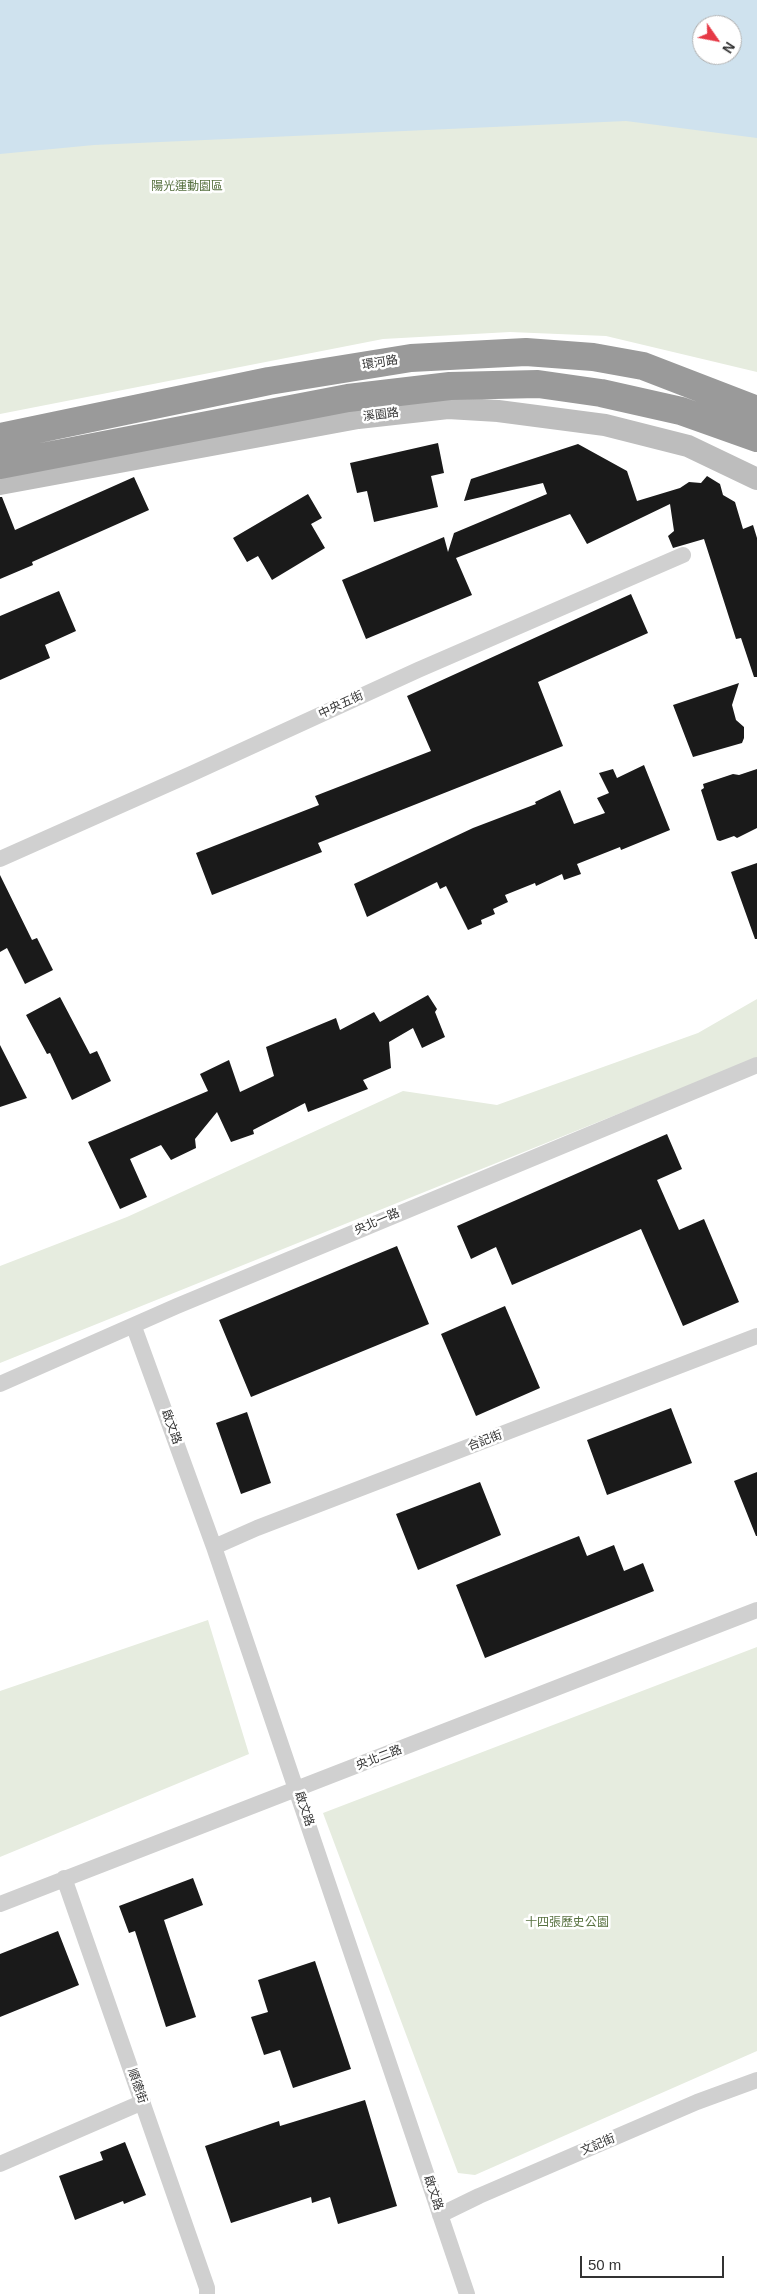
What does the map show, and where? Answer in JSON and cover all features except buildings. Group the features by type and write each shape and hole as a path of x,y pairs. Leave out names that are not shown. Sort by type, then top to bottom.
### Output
{"highway":[{"name":"環河路","path":"0,437 269,381 411,358 526,352 593,357 643,366 755,406"},
{"path":"0,466 348,398 450,386 538,384 601,394 680,412 757,438"}],"street":[{"name":"溪園路","path":"0,484 358,418 448,408 498,411 605,425 688,446 757,479"},
{"name":"中央五街","path":"0,859 418,670 683,555"},
{"name":"央北一路","path":"0,1384 134,1327 177,1306 357,1230 757,1065"},
{"name":"啟文路","path":"134,1327 214,1547 467,2294"},
{"name":"合記街","path":"214,1547 757,1336"},
{"name":"央北二路","path":"0,1904 757,1610"},
{"name":"順德街","path":"64,1878 207,2288 207,2294"},
{"name":"文記街","path":"440,2215 697,2102 757,2080"},
{"path":"0,2164 143,2102"}],"green space":[{"name":"陽光運動園區","path":"0,0 757,0 757,372 606,336 510,332 383,339 0,414"},
{"path":"757,999 757,1058 0,1363 0,1266 127,1217 403,1091 497,1105 698,1033"},
{"path":"208,1620 249,1754 0,1857 0,1691"},
{"name":"十四張歷史公園","path":"757,1647 757,2051 475,2175 458,2173 323,1813"}],"water":[{"path":"0,0 757,0 757,138 626,121 94,145 0,154"}]}
